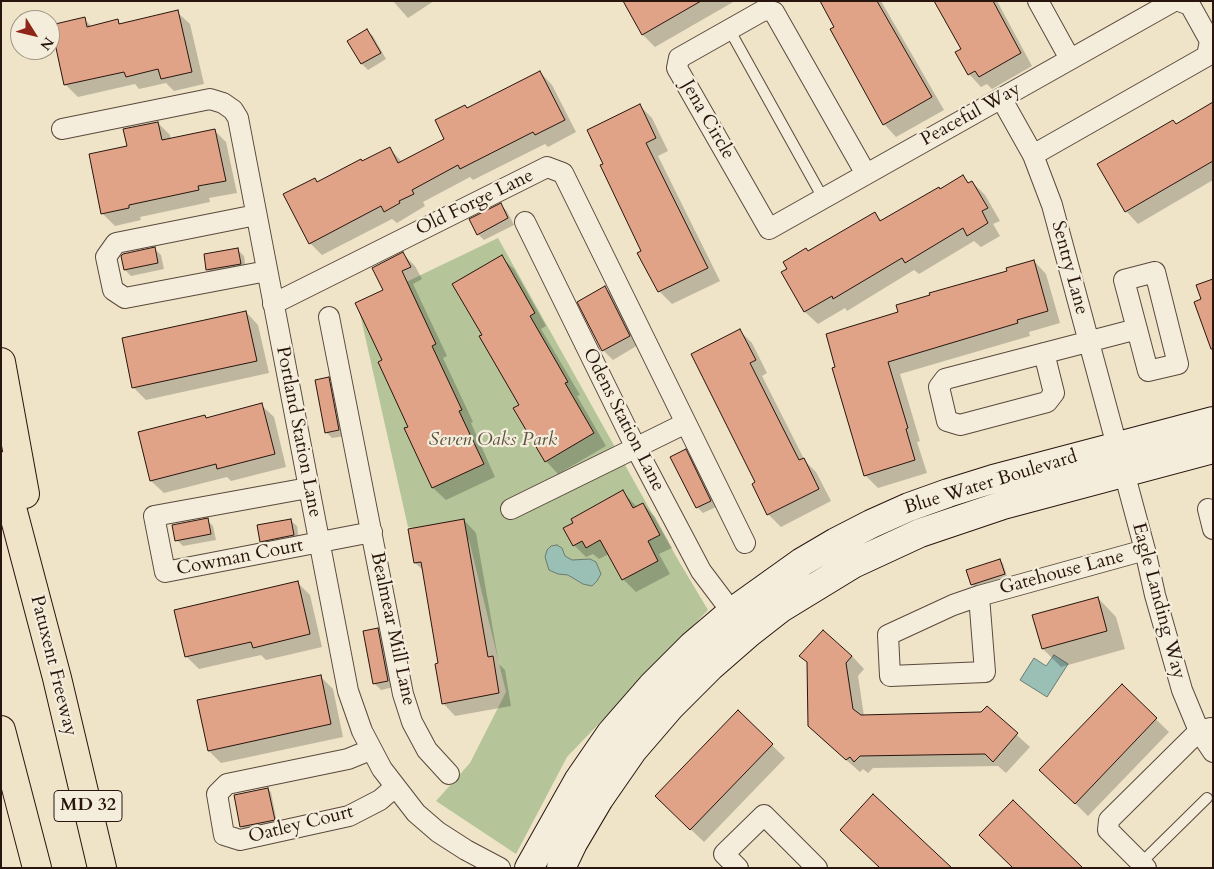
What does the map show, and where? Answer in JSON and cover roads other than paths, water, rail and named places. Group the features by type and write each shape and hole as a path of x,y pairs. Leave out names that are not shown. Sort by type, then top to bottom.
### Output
{"highway":[{"path":"1,362 57,678"},
{"name":"Patuxent Freeway","path":"1,466 57,678 102,868"},
{"path":"1,730 37,868"}],"street":[{"name":"Peaceful Way","path":"769,229 1174,1"},
{"path":"1032,155 1207,56 1210,41 1190,5 1179,1"},
{"path":"1046,4 1070,59"},
{"name":"Jena Circle","path":"769,229 677,68 679,58 729,29 764,10 774,12 866,174"},
{"name":"Sentry Lane","path":"1001,98 1032,155 1052,205 1116,446"},
{"name":"Portland Station Lane","path":"62,129 210,99 223,103 233,110 238,118 348,691 370,750 395,787 416,813 438,832 466,850 500,868"},
{"name":"Old Forge Lane","path":"273,304 547,167 563,173 745,543"},
{"path":"256,215 116,243 106,256 113,290 125,298 267,271"},
{"name":"Odens Station Lane","path":"525,222 636,448 701,571 732,612"},
{"path":"1155,272 1178,364 1148,371 1137,329 1124,280 1155,272"},
{"name":"Bealmear Mill Lane","path":"329,317 403,694 412,722 427,750 449,774"},
{"path":"1044,354 1054,393 1047,402 960,425 947,421 939,387 945,379 1137,329"},
{"name":"Blue Water Boulevard","path":"529,868 578,782 611,733 652,686 692,646 732,612 819,552 870,524 948,492 1213,421"},
{"path":"511,509 686,423"},
{"name":"Eagle Landing Way","path":"1116,446 1182,690 1206,729 1213,752"},
{"name":"Blue Water Boulevard","path":"561,868 573,843 599,799 640,742 670,707 710,667 781,608 853,564 920,533 1003,505 1213,449"},
{"name":"Cowman Court","path":"308,488 154,516 165,572 319,542"},
{"path":"1208,509 1213,529"},
{"name":"Bealmear Mill Lane","path":"319,542 372,532"},
{"name":"Gatehouse Lane","path":"979,596 985,672 890,676 888,635 953,605 979,596 1144,550"},
{"path":"1144,866 1108,830 1109,820 1206,729"},
{"name":"Oatley Court","path":"370,750 348,759 227,784 217,794 224,835 240,840 349,816 380,800 395,787"},
{"path":"738,868 724,854 764,815 817,868"}],"lane":[{"path":"729,29 823,198"},
{"path":"1144,866 1207,798"}],"water":[{"path":"557,545 562,548 565,556 572,560 590,559 596,562 601,574 592,586 583,584 568,575 558,574 549,570 545,557 547,550 551,546"},
{"path":"1054,655 1068,664 1047,697 1020,680 1034,658 1046,666"}],"park label":[{"name":"Seven Oaks Park","path":"493,441"}]}
